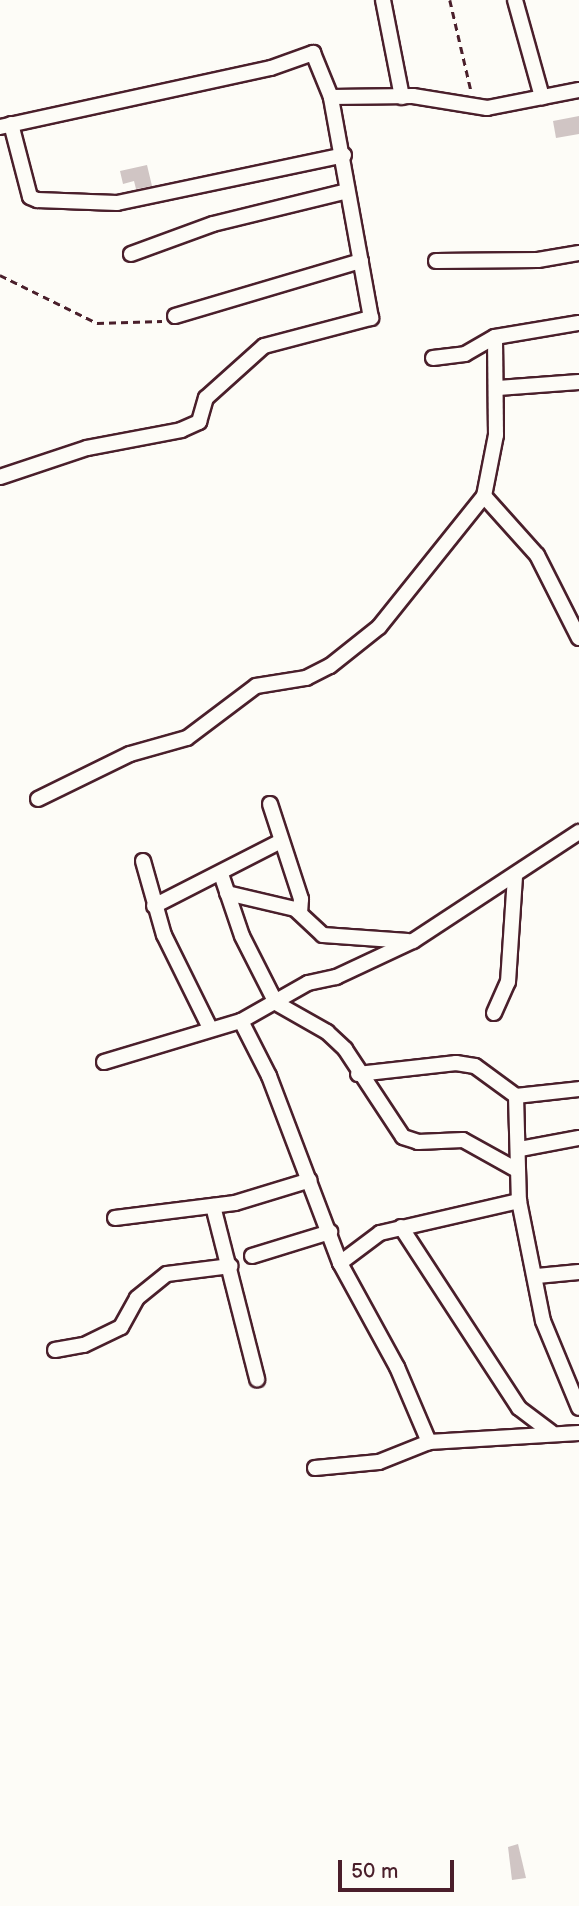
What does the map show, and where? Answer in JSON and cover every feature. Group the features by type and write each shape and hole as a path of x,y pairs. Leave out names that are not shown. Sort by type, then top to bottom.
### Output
{"street":[{"path":"383,0 402,97"},
{"path":"515,0 542,97"},
{"path":"0,477 88,449 199,422 206,398 264,346 371,318 347,191 344,155 331,97 313,53 271,68 6,126 30,197 37,200 117,203 344,155"},
{"path":"331,97 402,97 475,107 579,90"},
{"path":"131,254 213,224 347,191"},
{"path":"436,261 538,260 579,253"},
{"path":"175,316 361,261"},
{"path":"433,358 465,354 495,337 579,323"},
{"path":"38,799 130,754 187,738 270,680 306,678 330,666 379,627 484,496 498,388 495,337"},
{"path":"498,388 579,382"},
{"path":"484,496 537,555 579,638"},
{"path":"270,804 301,900 300,912"},
{"path":"104,1062 210,1028 241,1021 308,984 336,977 413,941 579,832"},
{"path":"154,905 221,874 281,841"},
{"path":"144,861 154,905 210,1028"},
{"path":"221,874 276,1003 327,1032 345,1049 358,1074 410,1142 463,1140 517,1170"},
{"path":"494,1013 508,982 515,876"},
{"path":"227,893 300,912 323,935 413,941"},
{"path":"241,1021 270,1076 340,1263 392,1357 429,1442"},
{"path":"358,1074 475,1066 516,1096 579,1089"},
{"path":"516,1096 520,1149 517,1170 519,1202 537,1276 543,1321 579,1408"},
{"path":"520,1149 579,1138"},
{"path":"115,1218 213,1206 310,1180"},
{"path":"340,1263 380,1233 519,1202"},
{"path":"213,1206 257,1380"},
{"path":"401,1227 519,1408 551,1432"},
{"path":"251,1256 330,1232"},
{"path":"54,1350 84,1345 121,1327 137,1298 167,1274 230,1266"},
{"path":"537,1276 579,1272"},
{"path":"315,1468 379,1462 429,1442 551,1432 579,1433"}],"path":[{"path":"450,0 475,107"},
{"path":"0,275 97,323 154,324 175,316"}],"building":[{"path":"579,116 579,134 556,138 553,121"},
{"path":"147,165 152,186 136,189 134,181 123,184 120,171"},
{"path":"518,1844 526,1878 512,1880 508,1847"}]}
